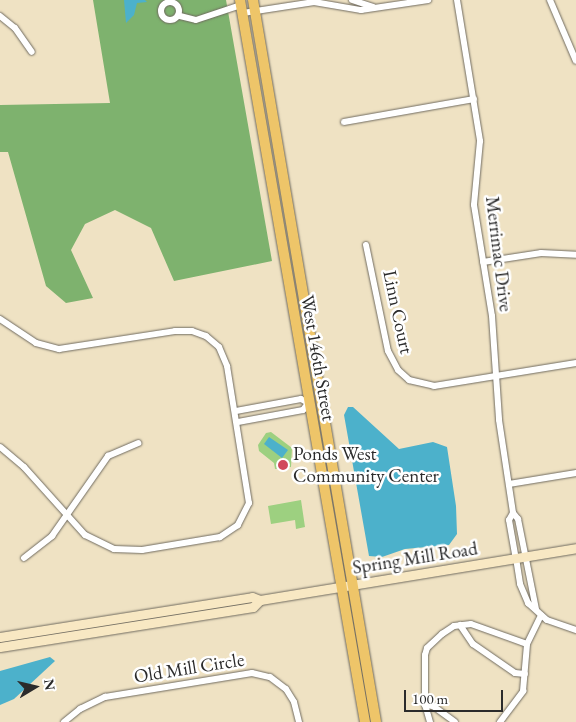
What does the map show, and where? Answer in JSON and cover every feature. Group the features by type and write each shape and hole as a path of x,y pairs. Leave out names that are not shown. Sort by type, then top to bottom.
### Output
{"main road":[{"name":"West 146th Street","path":"253,0 376,722"},
{"name":"West 146th Street","path":"241,6 340,588 365,722"},
{"path":"281,246 294,244"}],"street":[{"path":"352,0 375,7"},
{"path":"180,16 196,20 241,6 254,12 324,1 353,9 428,0"},
{"name":"Merrimac Drive","path":"456,0 474,99 480,151 474,206 492,316 496,376 514,513 509,520 520,558 523,591 528,603 541,615"},
{"path":"550,0 576,61"},
{"path":"0,16 16,28 32,52"},
{"path":"344,122 474,99"},
{"name":"Linn Court","path":"366,245 388,351 403,376 416,383 434,386 576,363"},
{"path":"483,262 541,253 576,255"},
{"path":"0,319 36,343 59,349 175,331 200,333 213,341 224,356 238,416 249,503 242,519 226,534 152,549 122,550 93,541 66,517 24,466 0,447"},
{"path":"238,416 301,399 308,403 320,401"},
{"path":"238,416 303,410 308,403"},
{"path":"24,558 48,541 108,456 138,443"},
{"path":"509,484 576,473"},
{"name":"Spring Mill Road","path":"0,637 252,597 260,600 340,588 576,548"},
{"name":"Spring Mill Road","path":"0,648 253,607 260,600"},
{"path":"500,722 520,696 525,674 527,644 541,615 558,626 576,630"},
{"path":"430,722 425,705 427,648 442,634 460,624 471,624 527,644"},
{"path":"460,624 473,644 515,673 525,674"},
{"name":"Old Mill Circle","path":"64,722 80,709 111,696 252,673 270,677 286,689 294,702 299,722"},
{"path":"425,705 433,706 455,722"}],"green space":[{"path":"93,0 226,0 272,261 174,281 151,228 115,210 85,224 71,250 93,298 66,303 46,286 8,152 0,152 0,105 110,103"},
{"path":"271,432 292,448 291,467 275,469 274,463 259,451 258,445 266,433"},
{"path":"301,500 305,527 296,529 295,520 271,524 268,506"}],"water":[{"path":"124,0 145,0 147,2 137,3 134,15 126,23"},
{"path":"348,407 353,407 399,449 433,442 447,447 456,506 457,534 449,545 405,549 382,557 369,556 344,415"},
{"path":"269,437 288,450 282,458 264,444"},
{"path":"50,657 55,661 14,699 0,705 0,671"}],"place":[{"name":"Ponds West Community Center","path":"283,465"}]}
